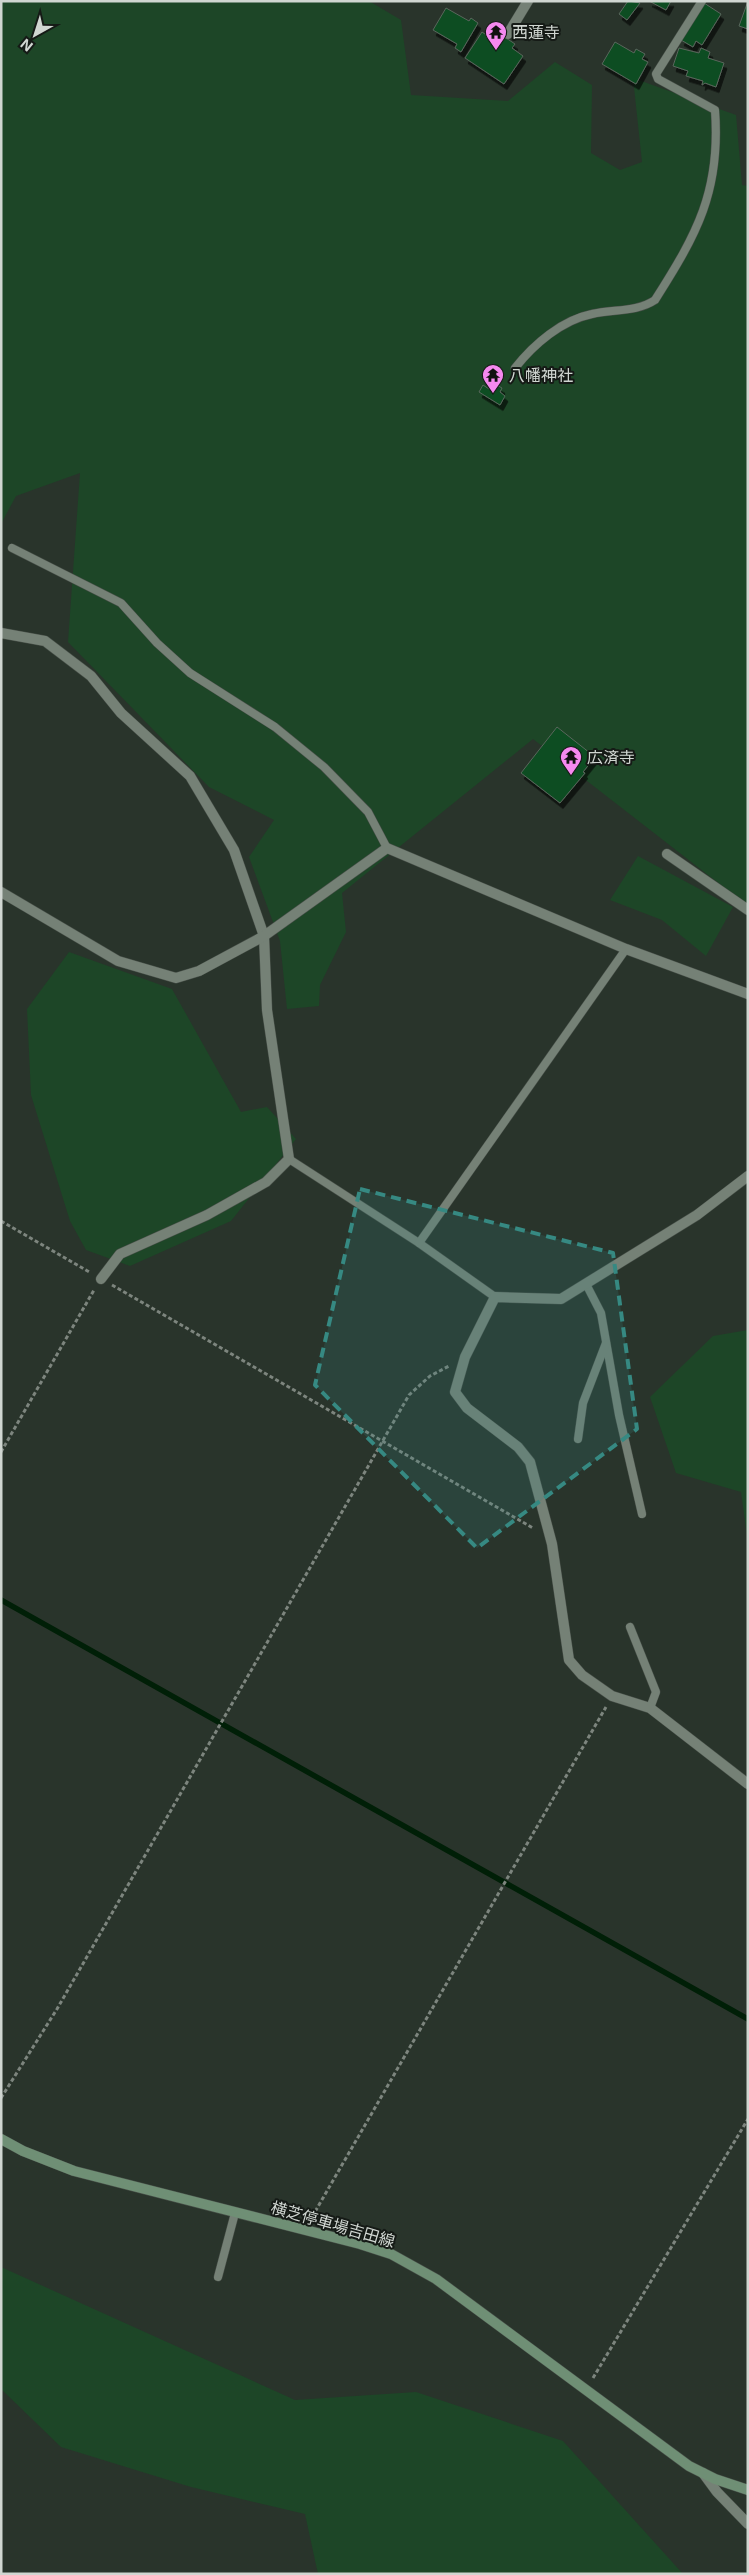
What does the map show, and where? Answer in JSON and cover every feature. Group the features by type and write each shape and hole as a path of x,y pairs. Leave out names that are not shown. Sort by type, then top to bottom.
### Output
{"main road":[{"name":"横芝停車場吉田線","path":"1,2139 23,2151 74,2171 360,2244 391,2254 436,2279 689,2466 748,2490"}],"street":[{"path":"508,34 528,1"},
{"path":"1,633 45,642 91,676 120,713 190,776 234,850 264,936 267,1010 289,1159 266,1182 224,1206 120,1254 101,1279"},
{"path":"1,892 118,962 176,978 199,971 264,936 388,848 626,949 748,994"},
{"path":"667,854 748,910"},
{"path":"748,1176 697,1215 561,1299 496,1297 465,1357 455,1392 467,1408 518,1447 530,1462 551,1538 569,1660 582,1675 612,1696 650,1708 748,1784"},
{"path":"703,2473 717,2492 748,2524"}],"lane":[{"path":"516,368 529,350 574,320 592,314 646,306 655,300 699,227 716,158 715,110 658,79 656,74 702,1"},
{"path":"12,548 121,603 157,643 190,673 275,727 324,767 368,812 388,848"},
{"path":"419,1243 626,949"},
{"path":"289,1159 419,1243 496,1297"},
{"path":"586,1284 602,1313 619,1415 642,1514"},
{"path":"578,1439 583,1402 606,1342"},
{"path":"630,1627 656,1692 650,1708"},
{"path":"218,2277 235,2212"}],"path":[{"path":"1,1220 551,1538"},
{"path":"1,1452 101,1279"},
{"path":"1,2098 57,2010 409,1395 430,1376 465,1357"},
{"path":"304,2231 612,1696"},
{"path":"586,2389 748,2119"}],"highlighted area":[{"path":"360,1189 613,1253 637,1429 477,1548 315,1385"}],"green space":[{"path":"1,1 369,1 401,20 411,95 508,101 555,62 592,85 591,153 620,170 642,162 633,78 736,115 742,185 748,186 748,906 533,739 342,893 346,932 320,985 319,1006 287,1009 280,941 249,857 274,820 209,787 68,642 80,473 16,496 1,524"},
{"path":"638,856 733,907 706,956 662,920 610,900"},
{"path":"69,952 172,989 241,1112 267,1107 296,1139 231,1221 130,1266 86,1250 70,1221 31,1095 27,1009"},
{"path":"748,1330 748,1543 741,1492 676,1473 650,1397 713,1336"},
{"path":"1,2267 295,2400 416,2392 563,2441 683,2574 318,2574 305,2514 191,2487 61,2447 1,2389"}],"building":[{"path":"628,1 640,3 627,20 619,14"},
{"path":"649,1 671,1 666,10"},
{"path":"748,1 748,29 739,26"},
{"path":"704,3 721,14 702,45 696,41 693,47 681,40"},
{"path":"446,8 469,21 471,18 478,23 461,52 455,48 457,44 433,30"},
{"path":"482,32 492,39 497,32 515,44 512,48 523,56 504,84 465,58"},
{"path":"615,42 634,53 636,49 645,54 642,59 648,62 636,84 602,64"},
{"path":"679,48 699,53 701,48 710,52 708,58 724,63 716,87 705,83 702,85 703,81 686,76 688,71 673,66"},
{"path":"493,383 502,388 500,392 505,396 500,405 479,392 483,385 489,389"},
{"path":"557,727 595,757 583,772 585,773 560,803 521,773"}],"waterway":[{"path":"1,1600 748,2019"}],"place":[{"name":"西蓮寺","path":"496,51"},
{"name":"八幡神社","path":"493,394"},
{"name":"広済寺","path":"571,776"}]}
